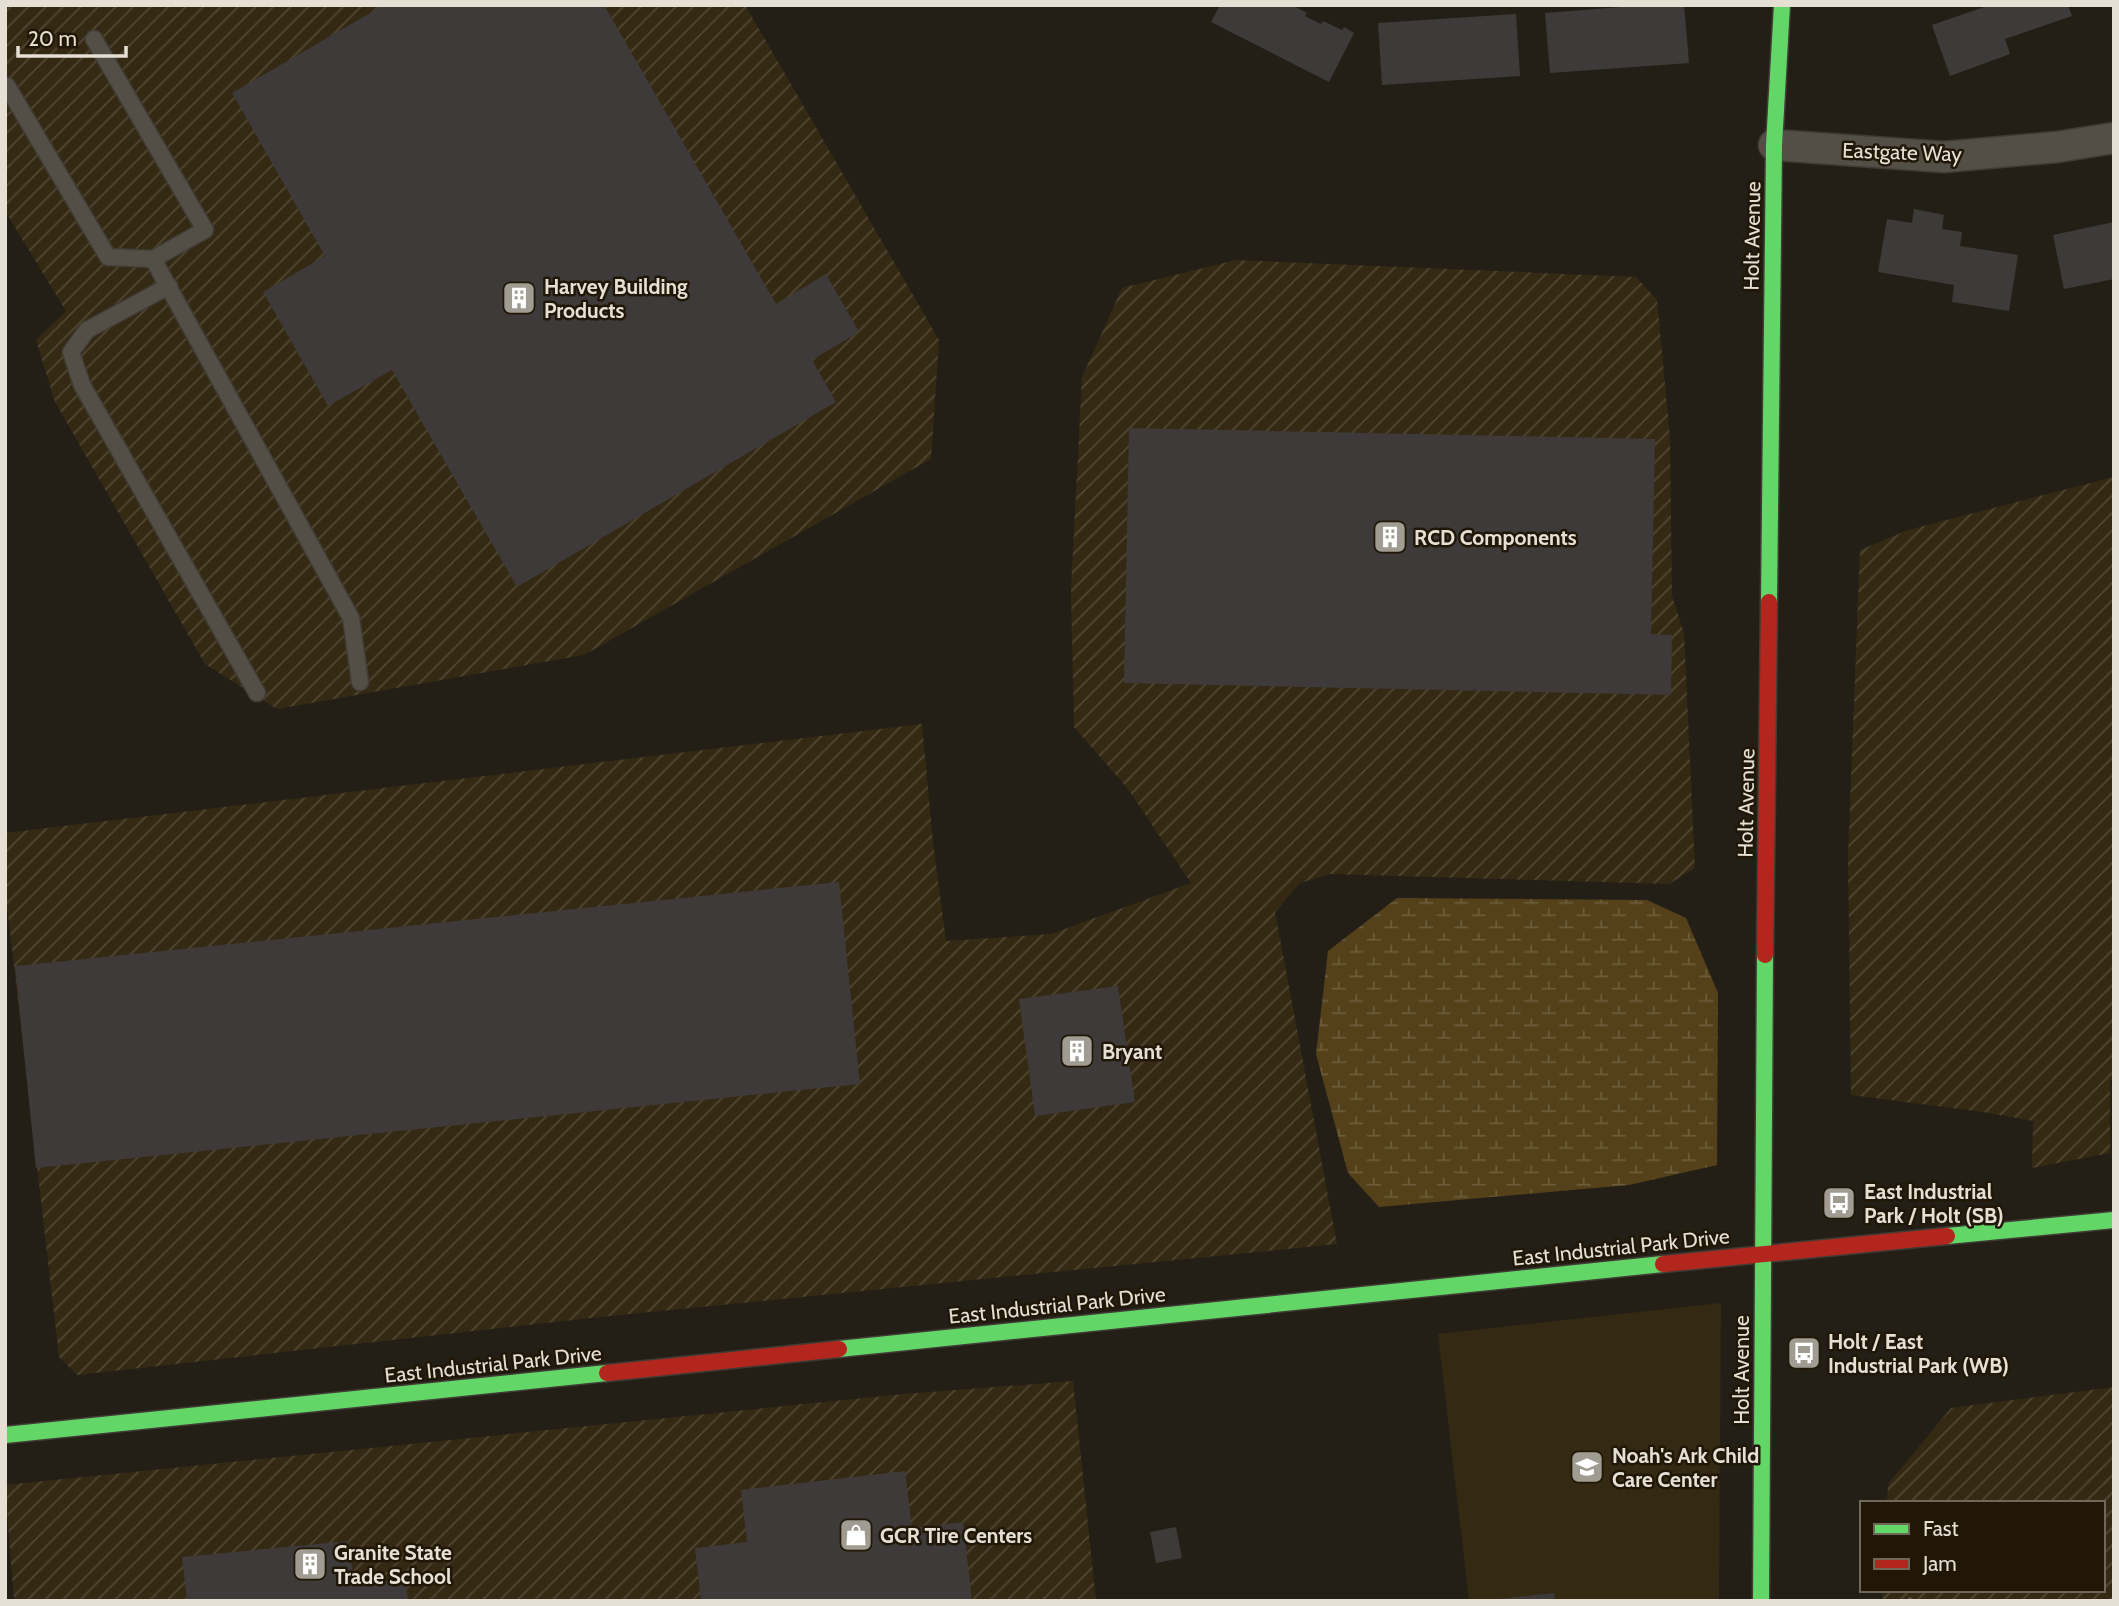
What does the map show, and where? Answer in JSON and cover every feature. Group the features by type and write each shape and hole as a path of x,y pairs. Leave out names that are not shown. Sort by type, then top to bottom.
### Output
{"street":[{"name":"Holt Avenue","path":"1761,1601 1774,145 1782,5"},
{"name":"Eastgate Way","path":"1774,145 1944,157 2057,147 2114,138"},
{"name":"East Industrial Park Drive","path":"5,1435 2114,1220"}],"lane":[{"path":"7,86 108,257 153,258 205,230 94,39"},
{"path":"153,258 351,618 360,682"},
{"path":"169,286 87,330 71,352 82,385 257,693"}],"shaded area":[{"path":"5,5 745,5 939,340 931,459 584,655 277,709 205,664 55,402 36,340 66,311 5,211"},
{"path":"1236,260 1636,277 1657,300 1670,438 1672,596 1684,633 1695,868 1669,884 1330,874 1300,883 1275,912 1337,1244 600,1317 77,1375 59,1357 5,888 5,833 922,724 946,941 1051,934 1191,883 1128,789 1074,727 1071,589 1082,377 1122,288"},
{"path":"2114,477 2114,1079 2110,1080 2110,1153 2032,1168 2033,1121 1851,1095 1848,856 1860,550 1908,530"},
{"name":"Noah's Ark Child Care Center","path":"1721,1303 1719,1601 1469,1601 1438,1334"},
{"path":"1073,1381 1096,1601 14,1601 5,1485 904,1394"},
{"path":"2114,1387 2114,1601 1882,1601 1882,1592 2105,1592 2105,1501 1887,1501 1888,1484 1951,1408"}],"green space":[{"path":"1397,898 1647,900 1686,918 1718,993 1717,1165 1629,1185 1379,1207 1348,1173 1316,1054 1328,951"}],"building":[{"name":"Harvey Building Products","path":"384,5 604,5 776,304 826,274 859,332 812,360 836,402 517,587 392,370 328,406 263,292 325,256 232,93"},
{"path":"1220,5 1292,5 1321,24 1323,21 1354,33 1329,82 1211,22"},
{"path":"1647,5 1684,5 1689,63 1550,73 1545,13"},
{"path":"1990,5 2068,5 2072,16 2005,39 2010,54 1950,76 1932,25"},
{"path":"1516,14 1520,76 1382,85 1378,23"},
{"path":"1914,209 1944,215 1942,229 1962,232 1960,246 2018,255 2009,311 1952,302 1954,285 1878,272 1887,219 1912,223"},
{"path":"2114,222 2114,279 2064,289 2053,235"},
{"name":"RCD Components","path":"1129,428 1655,439 1651,634 1672,635 1671,695 1124,683"},
{"path":"839,882 860,1084 36,1168 15,966"},
{"name":"Bryant","path":"1118,986 1135,1102 1035,1116 1019,999"},
{"name":"GCR Tire Centers","path":"905,1471 912,1528 963,1522 972,1601 701,1601 695,1548 747,1542 741,1490"},
{"path":"1176,1527 1182,1558 1156,1563 1150,1532"},
{"path":"349,1541 354,1584 406,1579 408,1601 187,1601 182,1557"},
{"path":"1554,1593 1555,1601 1497,1601 1497,1599"}],"traffic: fast":[{"path":"1769,602 1774,145 1782,5"},
{"path":"1761,1601 1765,955"},
{"path":"1947,1236 2114,1220"},
{"path":"839,1349 1663,1264"},
{"path":"5,1435 607,1373"}],"traffic: jam":[{"path":"1765,955 1769,602"},
{"path":"1663,1264 1947,1236"},
{"path":"607,1373 839,1349"}],"place":[{"name":"Harvey Building Products","path":"519,298"},
{"name":"RCD Components","path":"1390,537"},
{"name":"Bryant","path":"1077,1051"},
{"name":"East Industrial Park / Holt (SB)","path":"1839,1203"},
{"name":"Holt / East Industrial Park (WB)","path":"1804,1353"},
{"name":"Noah's Ark Child Care Center","path":"1587,1467"},
{"name":"GCR Tire Centers","path":"856,1535"},
{"name":"Granite State Trade School","path":"310,1564"}]}
